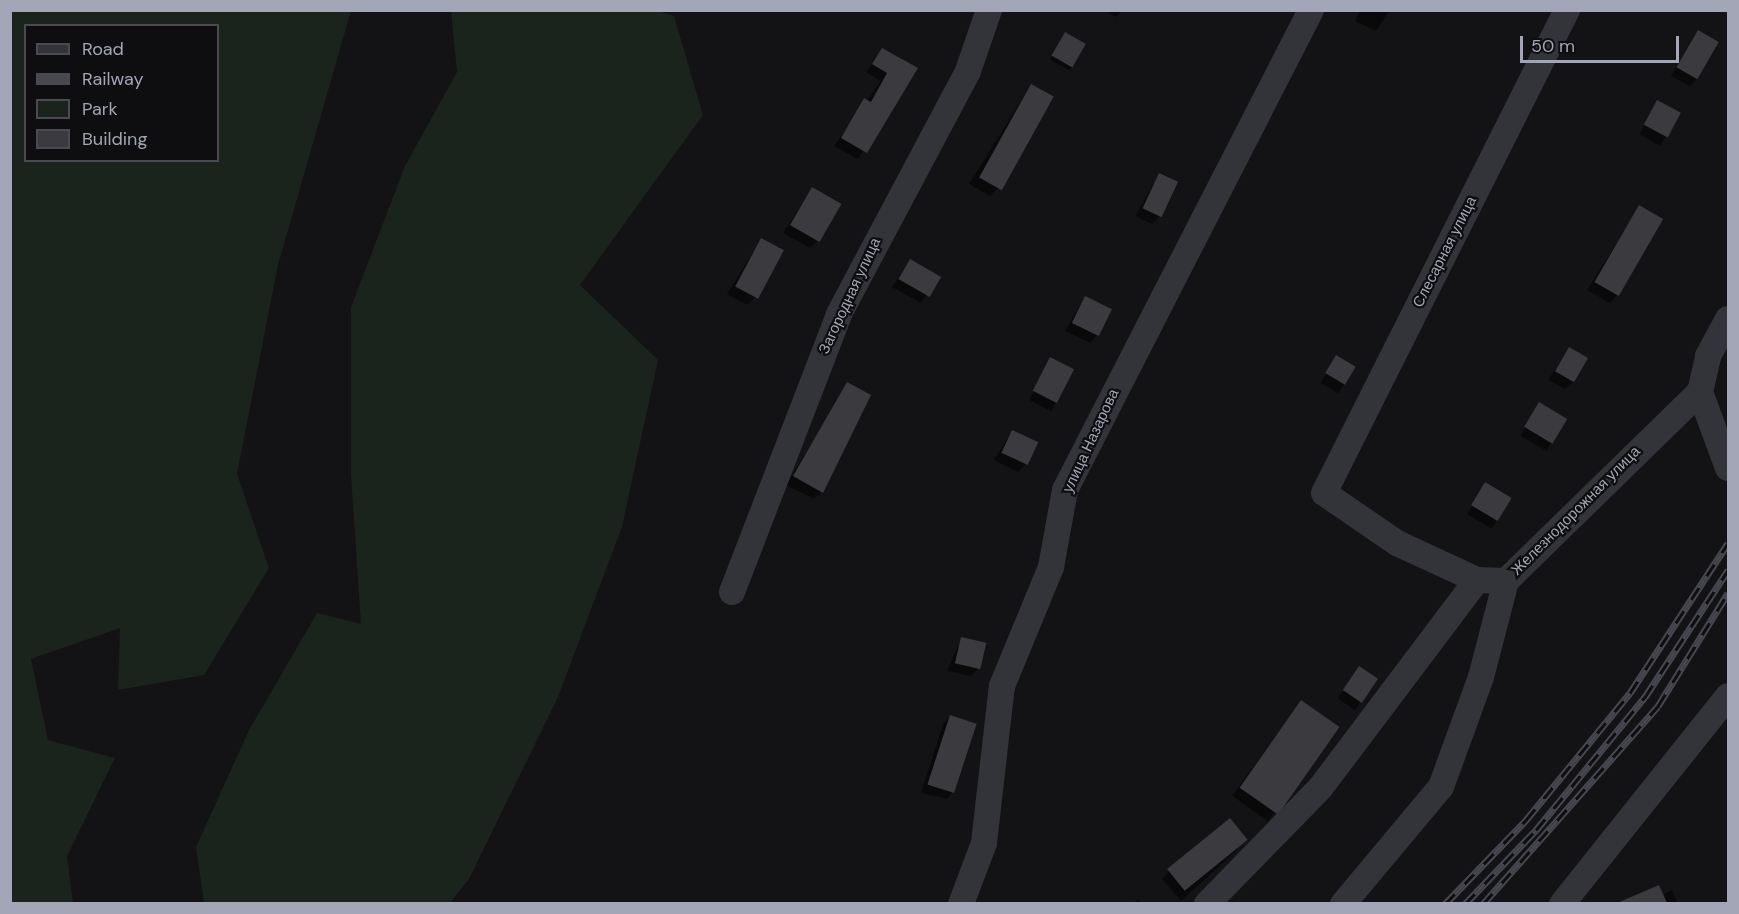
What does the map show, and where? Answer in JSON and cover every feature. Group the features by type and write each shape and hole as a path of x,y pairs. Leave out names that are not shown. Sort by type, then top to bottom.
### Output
{"street":[{"name":"Загородная улица","path":"732,592 839,314 968,71 989,10"},
{"name":"Слесарная улица","path":"1477,580 1397,543 1324,493 1567,10"},
{"name":"улица Назарова","path":"961,903 984,843 1002,686 1051,567 1065,490 1305,16"},
{"path":"1728,319 1708,356 1701,392 1728,468"},
{"name":"Железнодорожная улица","path":"1343,903 1441,787 1481,677 1506,581 1701,392"},
{"path":"1207,903 1321,788 1477,580 1506,581"},
{"path":"1562,903 1728,696"}],"green space":[{"path":"654,10 674,16 703,115 580,285 658,360 622,527 558,697 469,879 450,903 204,903 196,847 249,730 317,613 361,624 351,476 351,307 405,166 457,72 451,11"},
{"path":"10,11 351,11 278,265 237,474 269,568 204,675 118,690 120,628 31,659 48,740 115,758 67,856 73,903 11,903"}],"building":[{"path":"1698,30 1719,42 1697,79 1676,67"},
{"path":"1065,32 1086,44 1072,67 1052,55"},
{"path":"882,48 918,68 867,153 841,138 864,98 871,102 887,73 872,64"},
{"path":"1031,84 1054,97 1002,190 979,178"},
{"path":"1657,100 1681,113 1668,137 1644,125"},
{"path":"1159,173 1178,182 1162,217 1143,208"},
{"path":"812,187 841,204 819,242 790,225"},
{"path":"1639,205 1663,219 1619,296 1594,282"},
{"path":"761,238 784,250 758,299 735,287"},
{"path":"910,259 941,277 930,297 898,279"},
{"path":"1085,296 1112,309 1099,336 1072,323"},
{"path":"1569,347 1588,358 1574,382 1555,371"},
{"path":"1336,355 1356,367 1345,385 1325,373"},
{"path":"1050,357 1074,369 1057,403 1033,391"},
{"path":"847,382 871,395 823,493 793,476"},
{"path":"1539,402 1567,419 1552,444 1524,427"},
{"path":"1012,430 1038,442 1028,465 1001,453"},
{"path":"1485,482 1512,498 1498,521 1471,505"},
{"path":"961,637 986,643 980,669 955,663"},
{"path":"1359,666 1378,679 1362,703 1343,690"},
{"path":"1301,700 1340,727 1278,815 1240,788"},
{"path":"950,715 977,724 954,793 927,784"},
{"path":"1230,818 1248,840 1185,891 1167,869"},
{"path":"1659,885 1667,903 1617,903"}],"railway":[{"path":"1445,904 1526,820 1630,693 1728,543"},
{"path":"1465,904 1536,830 1645,697 1728,570"},
{"path":"1483,904 1658,706 1728,593"}]}
